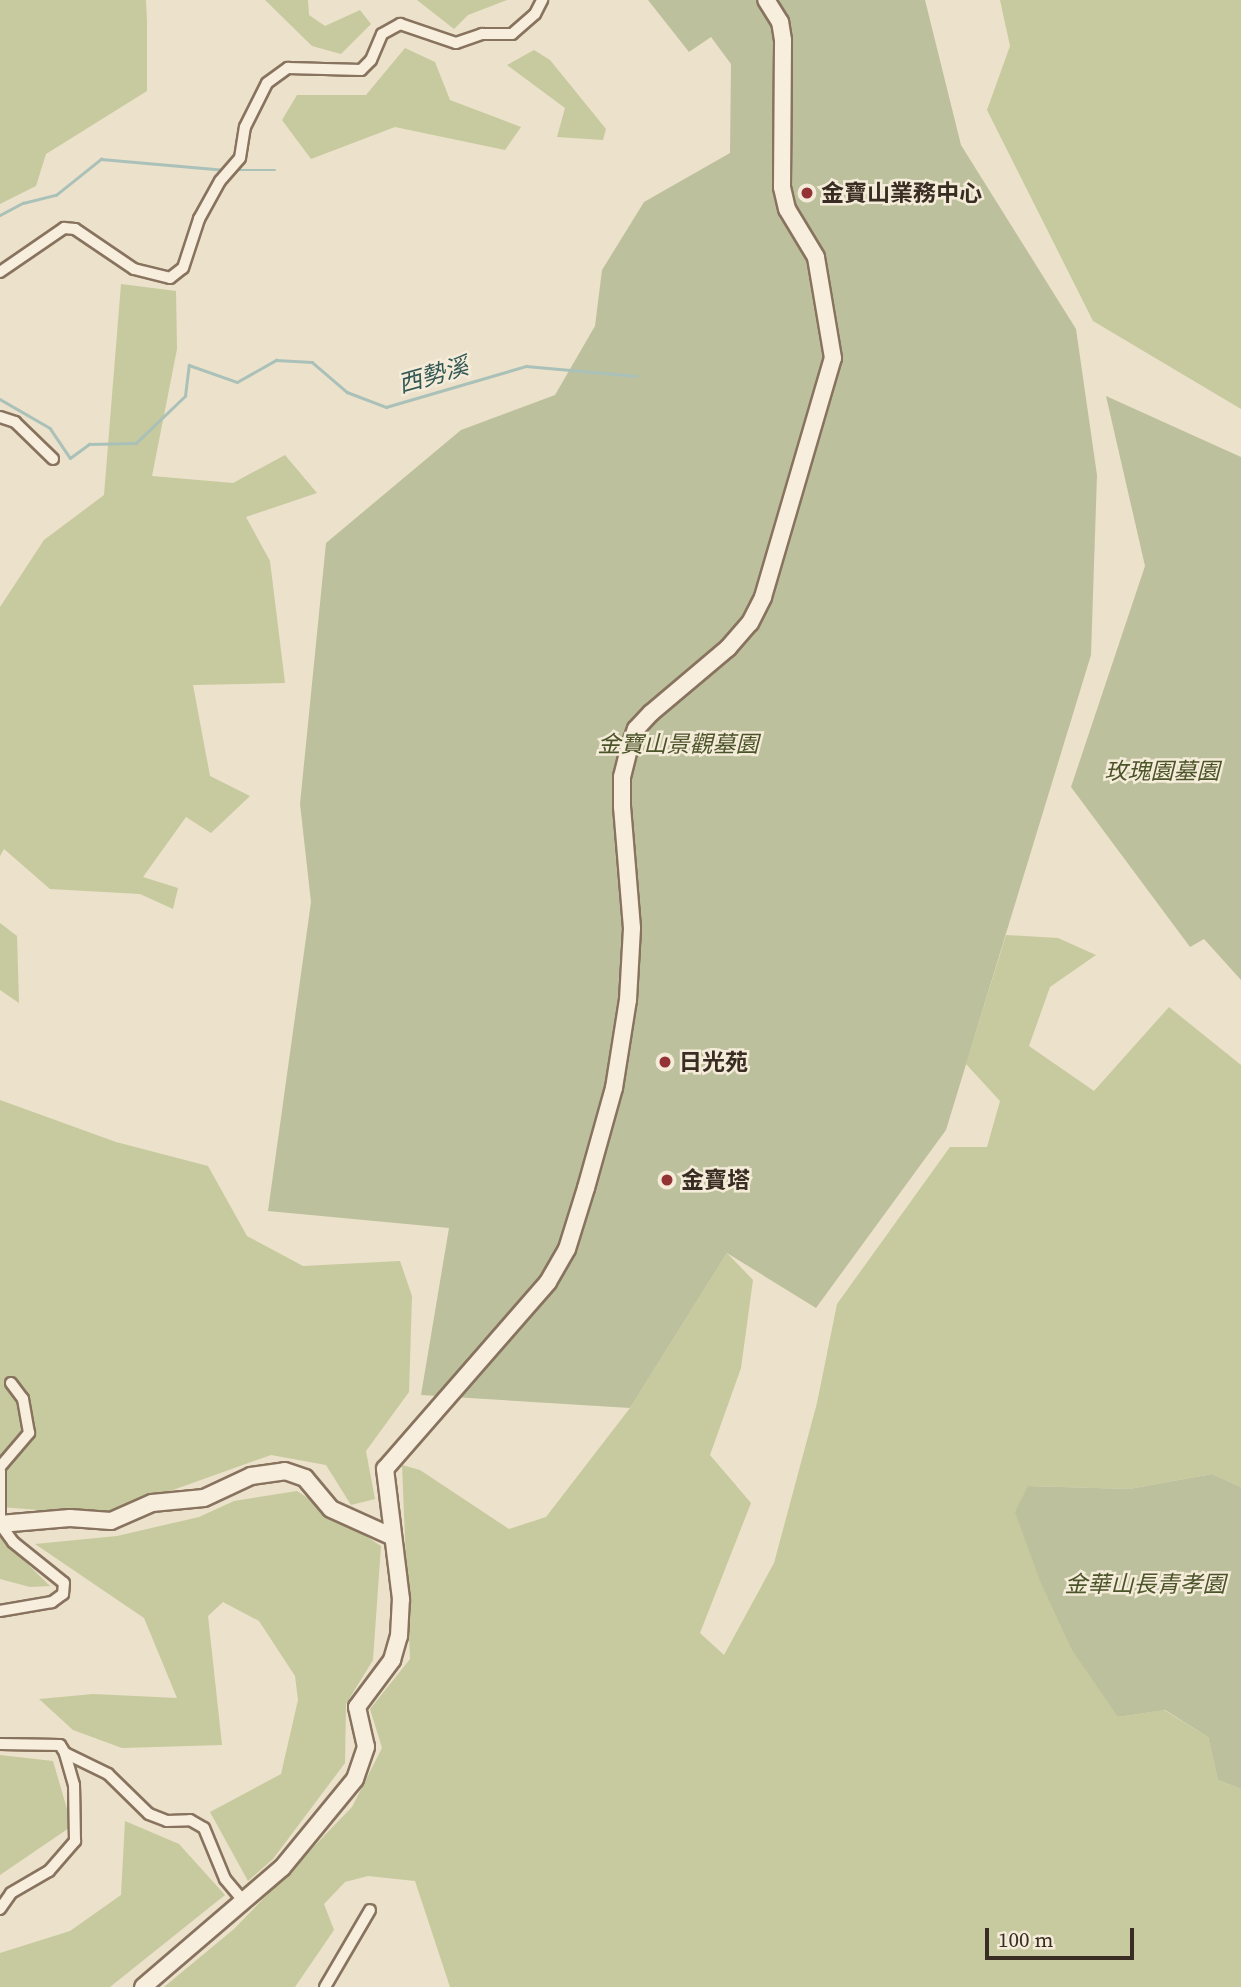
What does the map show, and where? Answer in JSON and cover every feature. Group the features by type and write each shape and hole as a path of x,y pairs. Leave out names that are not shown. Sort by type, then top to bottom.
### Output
{"street":[{"path":"0,272 64,228 75,229 134,269 170,278 183,268 199,219 220,181 240,158 245,127 267,83 288,68 361,69 371,60 382,34 400,24 456,43 482,34 512,34 535,15 542,0"},
{"path":"143,1987 282,1868 355,1779 366,1747 357,1707 391,1660 399,1636 401,1599 385,1469 548,1282 567,1249 614,1088 628,1000 632,928 622,797 629,749 636,729 650,713 729,648 750,623 763,597 833,358 816,257 787,209 782,187 783,40 780,22 766,0"},
{"path":"0,416 15,422 53,460"},
{"path":"0,1611 52,1602 63,1594 64,1583 13,1542 0,1524 0,1469 29,1433 23,1399 11,1383"},
{"path":"0,1524 70,1518 111,1521 152,1503 204,1498 251,1476 285,1471 305,1478 331,1509 393,1537"},
{"path":"0,1744 60,1745 74,1785 75,1841 49,1871 11,1893 0,1909"},
{"path":"65,1753 108,1774 149,1814 167,1821 190,1820 204,1828 225,1879 244,1902"},
{"path":"324,1987 370,1910"}],"green space":[{"path":"0,0 146,0 147,91 46,154 36,186 0,204"},
{"path":"265,0 308,0 309,15 325,26 360,10 371,24 341,54 312,46"},
{"path":"417,0 507,0 468,15 454,29"},
{"name":"金寶山景觀墓園","path":"648,0 925,0 961,145 1076,329 1097,475 1091,655 946,1130 816,1308 727,1253 630,1408 421,1395 449,1228 268,1211 311,902 300,804 326,543 461,430 555,395 595,326 602,270 644,202 730,153 731,64 711,37 689,52"},
{"path":"1000,0 1241,0 1241,409 1093,321 987,110 1010,46"},
{"path":"405,48 435,62 450,100 521,127 505,150 395,127 311,159 282,120 297,95 366,95"},
{"path":"534,50 550,60 606,129 603,140 557,137 565,108 507,65"},
{"path":"121,284 176,291 177,349 152,476 233,483 285,455 317,493 246,517 270,561 285,683 193,685 210,776 250,796 211,833 186,817 143,877 178,888 173,909 140,894 50,889 4,849 0,856 0,607 44,540 104,495"},
{"name":"玫瑰園墓園","path":"1106,396 1241,457 1241,980 1204,939 1190,947 1071,787 1145,566"},
{"path":"0,923 17,936 19,1003 0,990"},
{"path":"1006,935 1058,938 1096,955 1050,987 1029,1046 1094,1091 1169,1007 1241,1065 1241,1487 1212,1474 1129,1489 1028,1486 1118,1717 1164,1710 1208,1737 1218,1780 1241,1789 1241,1987 450,1987 415,1881 368,1876 345,1882 324,1904 334,1930 295,1987 164,1987 234,1929 352,1807 382,1748 370,1709 410,1659 402,1465 420,1470 509,1529 546,1517 630,1408 727,1253 753,1280 741,1368 710,1455 751,1503 700,1633 724,1655 774,1563 817,1403 837,1304 950,1147 987,1147 1000,1101 966,1064"},
{"path":"0,1100 116,1142 208,1166 247,1236 303,1266 400,1261 412,1296 409,1392 366,1451 375,1499 351,1505 326,1465 271,1455 103,1515 0,1507"},
{"name":"金華山長青孝園","path":"1212,1474 1241,1487 1241,1789 1218,1780 1208,1737 1165,1710 1118,1717 1072,1650 1040,1581 1015,1512 1028,1486 1129,1489"},
{"path":"297,1491 381,1546 373,1660 346,1704 345,1763 273,1859 248,1881 210,1812 281,1774 298,1700 295,1676 259,1621 223,1602 208,1616 222,1745 122,1748 73,1730 39,1699 93,1694 177,1698 144,1618 35,1544 117,1536 199,1517 234,1501"},
{"path":"0,1538 50,1586 30,1587 0,1579"},
{"path":"0,1755 53,1761 72,1826 0,1875"},
{"path":"125,1821 179,1844 225,1895 110,1987 0,1987 0,1953 70,1931 121,1895"}],"waterway":[{"path":"0,215 23,203 56,195 101,159 226,170"},
{"path":"236,170 275,170"},
{"name":"西勢溪","path":"0,399 50,428 70,458 89,444 136,443 185,396 189,365 237,382 276,360 312,362 347,392 386,407 526,366 637,376"}],"place":[{"name":"金寶山業務中心","path":"807,193"},
{"name":"日光苑","path":"665,1062"},
{"name":"金寶塔","path":"667,1180"}]}
